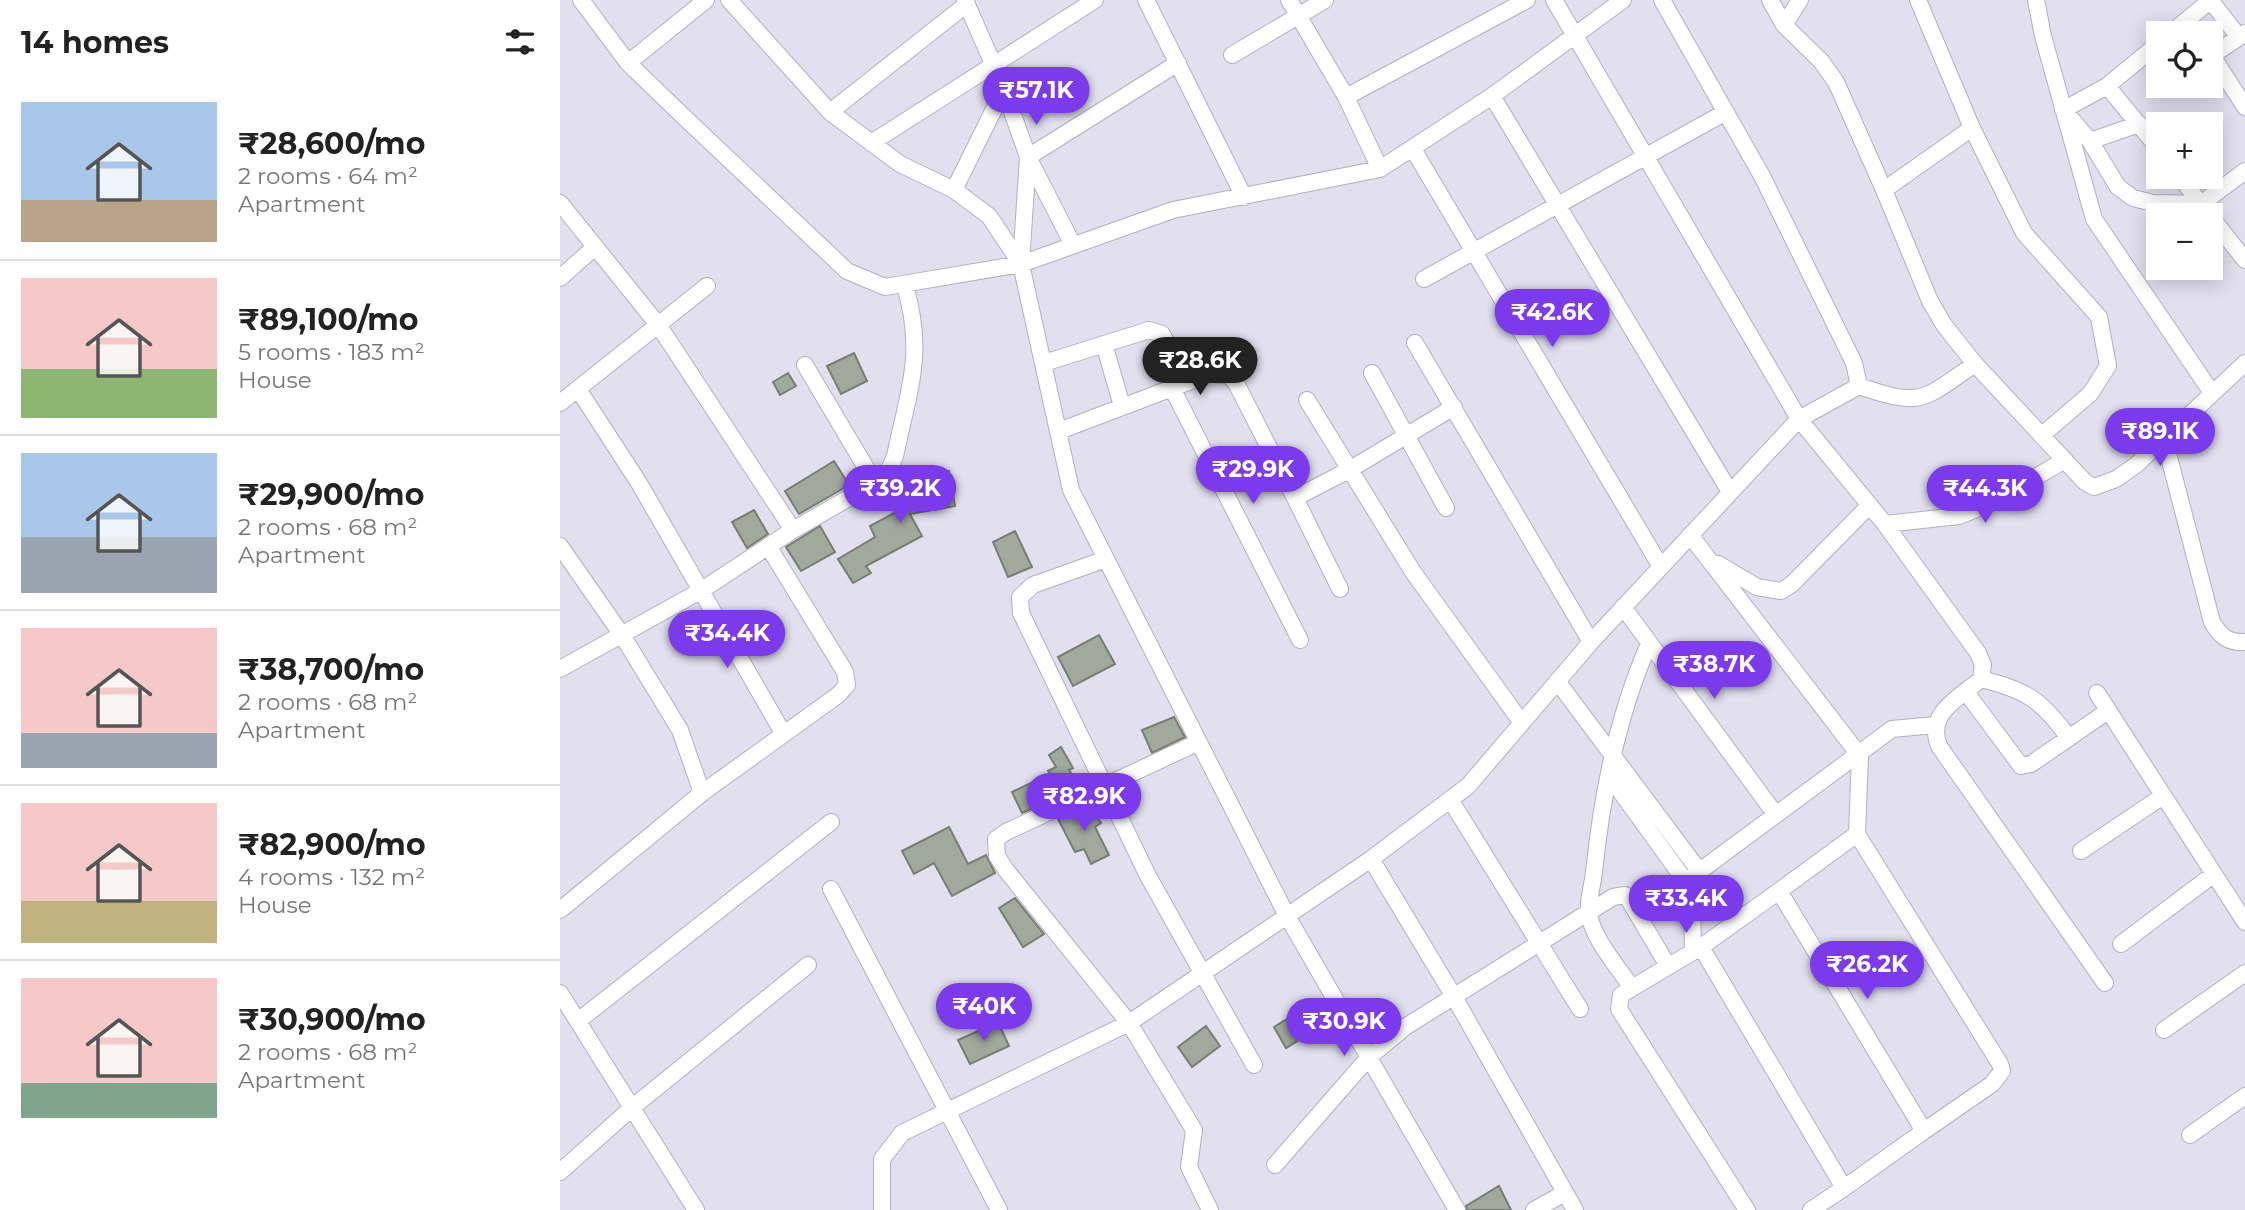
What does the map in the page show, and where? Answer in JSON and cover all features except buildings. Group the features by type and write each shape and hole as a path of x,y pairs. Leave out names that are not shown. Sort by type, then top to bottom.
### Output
{"street":[{"path":"581,0 628,63 847,271 885,288 1021,264 1072,243 1173,210 1380,169 1492,96 1623,0"},
{"path":"628,63 706,0"},
{"path":"729,0 830,112 900,164 954,190 989,216 1021,264"},
{"path":"870,143 1095,0"},
{"path":"1146,0 1244,197"},
{"path":"1289,0 1346,97 1380,169"},
{"path":"1232,55 1325,0"},
{"path":"1346,97 1527,0"},
{"path":"1555,0 1799,419 1885,524 1978,653 1983,665 1982,679 1938,716 1935,725 1939,746 2105,984"},
{"path":"1662,0 1762,176 1854,363 1859,386"},
{"path":"1770,0 1784,25 1821,61 1836,82 1930,301 1944,324 1975,364 2085,482 2094,487 2116,479 2245,363"},
{"path":"1784,25 1800,0"},
{"path":"1918,0 1972,128 2024,233 2099,317 2108,366 2090,394 2042,435"},
{"path":"2036,0 2094,219 2212,393"},
{"path":"2186,21 2211,0 2242,35 2217,52 2214,59 2245,107"},
{"path":"830,112 966,2 1004,89 1028,157 1072,243"},
{"path":"2063,110 2107,86 2146,54"},
{"path":"1028,157 1178,63"},
{"path":"2107,86 2146,133"},
{"path":"954,190 979,134 1004,89"},
{"path":"1492,96 1730,492"},
{"path":"2063,110 2090,141 2118,187 2133,198 2152,203"},
{"path":"1424,279 1646,159 1726,112"},
{"path":"2090,141 2139,124"},
{"path":"1884,190 1972,128"},
{"path":"1413,149 1661,567"},
{"path":"1028,157 1021,264 1071,490 1287,916 1457,1210"},
{"path":"2215,203 2245,171"},
{"path":"2190,189 2201,203"},
{"path":"560,203 659,326 718,410 793,530"},
{"path":"2223,232 2245,260"},
{"path":"560,278 595,247"},
{"path":"560,403 707,286"},
{"path":"560,669 702,590 793,530 875,482 888,470 895,456 917,354 915,320 905,286"},
{"path":"1044,363 1149,330 1162,334 1176,386 1300,640"},
{"path":"1415,343 1591,642"},
{"path":"1104,344 1122,407"},
{"path":"882,1210 882,1159 902,1133 1129,1023 1371,859 1451,801 1591,642 1799,419 1859,386 1892,397 1914,400 1927,396 1975,364"},
{"path":"805,365 875,482"},
{"path":"1372,373 1446,508"},
{"path":"1059,431 1209,374 1229,374 1340,589"},
{"path":"578,389 639,483 783,733"},
{"path":"1307,400 1413,572 1522,723"},
{"path":"1295,498 1349,470 1454,407"},
{"path":"2164,438 2213,621 2219,634 2227,640 2245,642"},
{"path":"1885,524 1959,516 1991,503 2065,460"},
{"path":"1710,560 1757,587 1781,591 1792,584 1870,505"},
{"path":"1690,535 1860,756 1857,834 2002,1071 1992,1084 1811,1210"},
{"path":"560,546 622,635 680,730 702,793"},
{"path":"560,910 702,793 838,695 847,685 847,679 768,546"},
{"path":"1106,559 1032,585 1024,591 1018,603 1103,788 1254,1065"},
{"path":"1623,607 1776,815"},
{"path":"1632,988 1597,934 1588,913 1600,815 1610,777 1612,753 1649,644"},
{"path":"1982,679 2019,688 2031,696 2050,712 2069,738"},
{"path":"1557,681 1700,872"},
{"path":"1966,692 2021,766 2031,764 2108,711"},
{"path":"2096,693 2245,922"},
{"path":"1639,916 1860,756 1892,729 1935,725"},
{"path":"1199,742 1006,832 996,839 995,847 1006,870 1129,1023 1194,1130 1189,1167 1210,1210"},
{"path":"1610,777 1686,882 1692,900 1697,949 1844,1188"},
{"path":"2081,851 2163,796"},
{"path":"1451,801 1580,1009"},
{"path":"578,1021 831,822"},
{"path":"1747,1210 1619,1009 1621,995 1697,949 1857,834"},
{"path":"1371,859 1453,995 1575,1210"},
{"path":"2121,944 2214,874"},
{"path":"831,889 999,1210"},
{"path":"1779,891 1924,1131"},
{"path":"1275,1165 1369,1057 1453,995 1619,895 1629,900 1668,967"},
{"path":"560,1172 634,1106 808,965"},
{"path":"2164,1030 2245,973"},
{"path":"560,993 634,1106 696,1210"},
{"path":"2190,1135 2243,1101"},
{"path":"1534,1210 1565,1193"}]}
